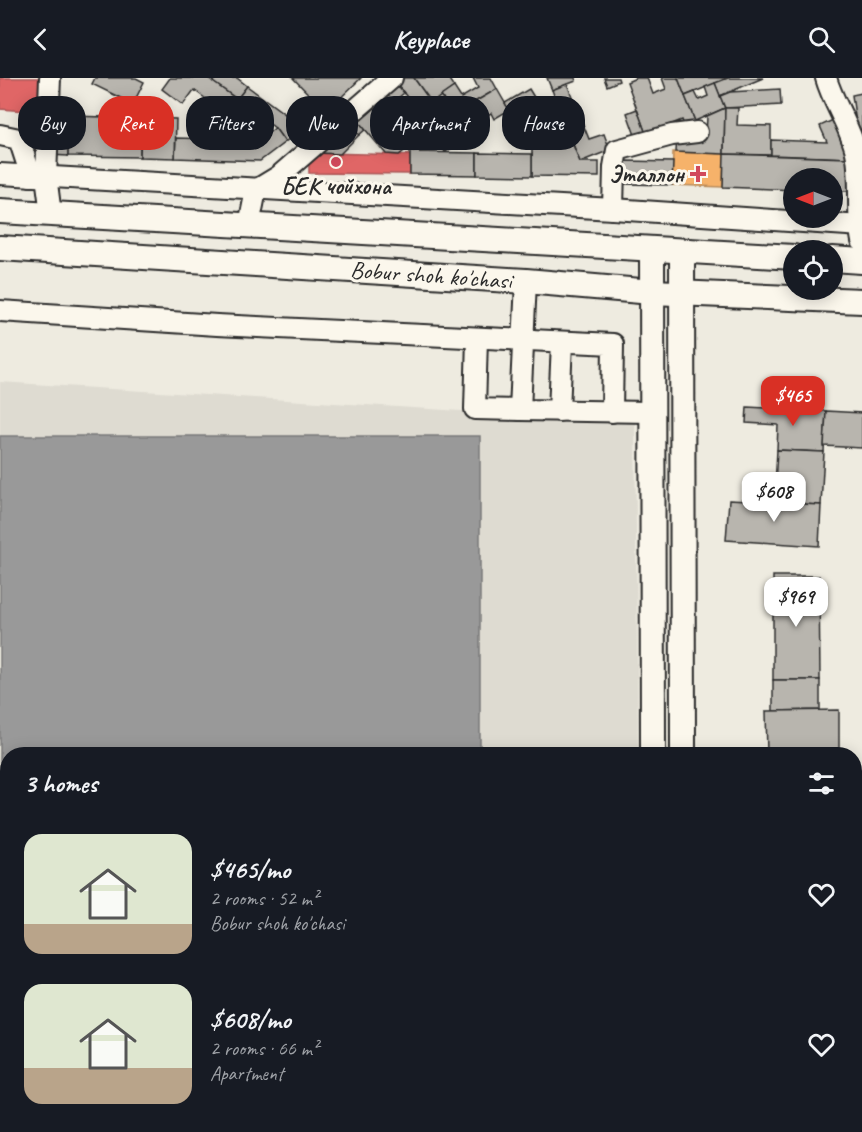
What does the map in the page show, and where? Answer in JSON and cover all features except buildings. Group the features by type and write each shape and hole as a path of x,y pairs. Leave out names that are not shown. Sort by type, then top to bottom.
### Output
{"main road":[{"name":"Bobur shoh ko'chasi","path":"0,212 783,257"},
{"name":"Bobur shoh ko'chasi","path":"0,248 526,281 682,294 862,301"},
{"path":"652,250 653,747"},
{"path":"682,252 683,747"},
{"path":"843,260 862,261"}],"street":[{"path":"38,176 50,78"},
{"path":"249,225 256,190 279,176 392,78"},
{"path":"0,174 613,209 861,231 856,153 826,78"},
{"path":"613,209 614,167 617,150 672,135 697,132"},
{"path":"0,135 19,140 38,176 51,214"},
{"path":"520,410 526,281"},
{"path":"0,311 217,325 613,344 612,412"},
{"path":"477,338 475,409 651,412"},
{"path":"558,411 562,342"}],"shaded area":[{"path":"0,382 635,422 638,747 0,747"}],"place":[{"name":"БЕК чойхона","path":"336,162"},
{"name":"Эталлон","path":"698,174"}]}
